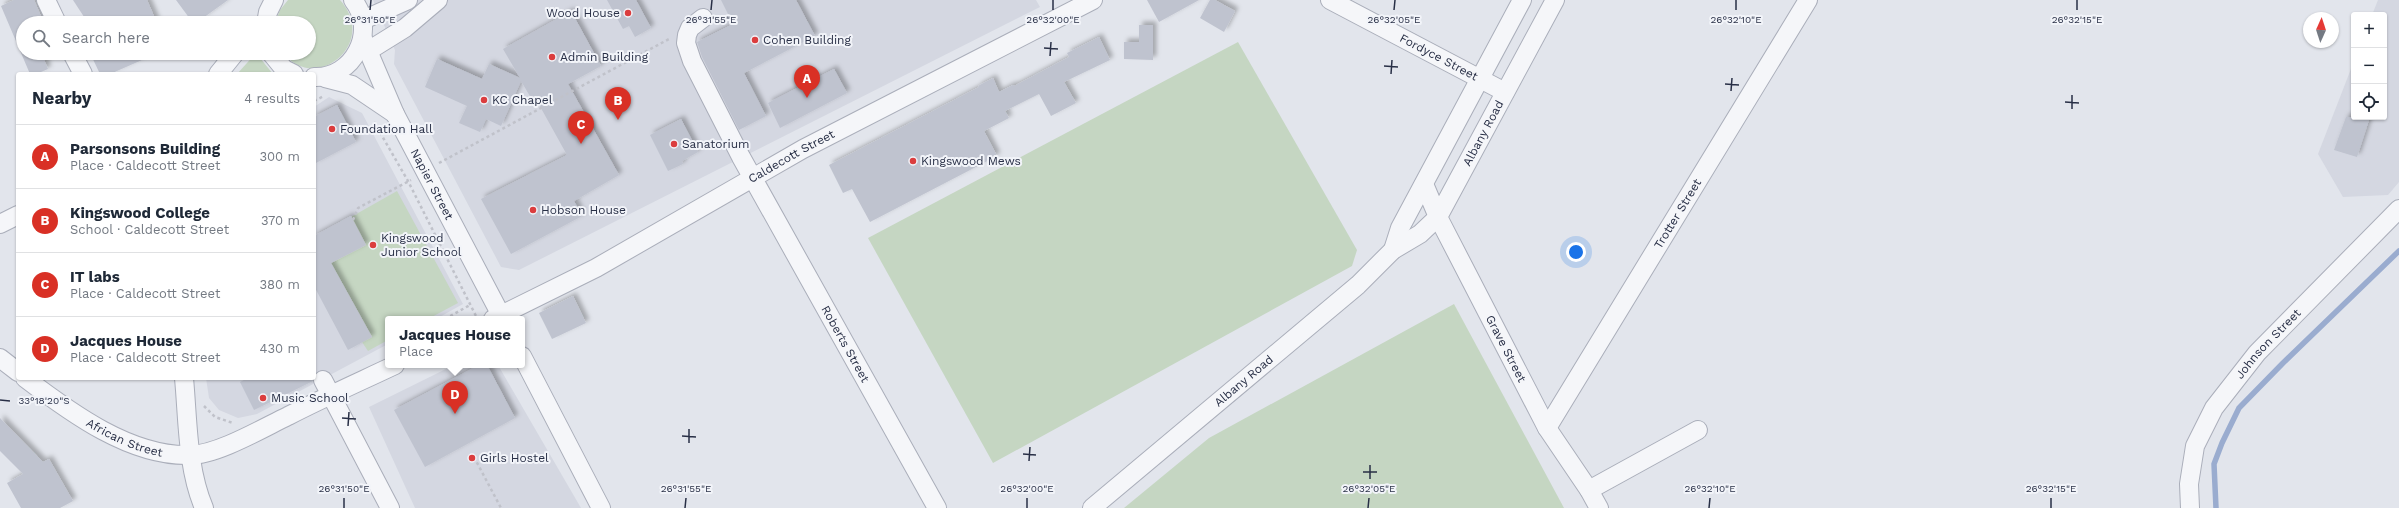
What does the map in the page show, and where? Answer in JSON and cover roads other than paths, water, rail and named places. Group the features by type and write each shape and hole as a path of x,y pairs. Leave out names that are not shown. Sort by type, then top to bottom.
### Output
{"street":[{"path":"46,0 54,16"},
{"path":"353,0 363,20 366,45"},
{"path":"363,20 408,0"},
{"path":"322,83 342,70 366,45 405,28 438,0"},
{"name":"Caldecott Street","path":"503,316 596,268 803,149 1093,0"},
{"name":"Fordyce Street","path":"1330,0 1505,92"},
{"name":"Albany Road","path":"1393,250 1400,228 1522,0"},
{"name":"Albany Road","path":"1092,508 1358,284 1393,250 1420,234 1438,217 1555,0"},
{"name":"Trotter Street","path":"1547,428 1808,0"},
{"name":"Roberts Street","path":"696,23 686,43 692,61 753,179 937,508"},
{"name":"Napier Street","path":"366,45 395,114 426,171 498,316"},
{"path":"76,60 82,72"},
{"path":"220,72 229,60"},
{"path":"277,60 284,69 290,72"},
{"name":"Napier Street","path":"322,83 352,85 395,114"},
{"name":"Grave Street","path":"1424,184 1438,217 1547,428 1589,490 1599,508"},
{"name":"Johnson Street","path":"2190,508 2189,484 2195,446 2214,408 2257,353 2399,209"},
{"path":"0,224 16,216"},
{"path":"0,358 16,370"},
{"path":"525,362 601,508"},
{"path":"191,456 230,445 326,387 386,368"},
{"name":"African Street","path":"28,380 84,418 126,442 153,452 191,456"},
{"path":"184,380 191,456 200,497 204,508"},
{"path":"326,387 390,508"},
{"path":"1589,490 1698,430"}],"waterway":[{"path":"2216,508 2214,464 2222,443 2239,408 2283,363 2399,251"}],"place":[{"name":"Wood House","path":"628,13"},
{"name":"Cohen Building","path":"755,40"},
{"name":"Admin Building","path":"552,57"},
{"name":"Parsonsons Building","path":"807,98"},
{"name":"KC Chapel","path":"484,100"},
{"name":"Kingswood College","path":"618,120"},
{"name":"Foundation Hall","path":"332,129"},
{"name":"IT labs","path":"581,144"},
{"name":"Sanatorium","path":"674,144"},
{"name":"Kingswood Mews","path":"913,161"},
{"name":"Hobson House","path":"533,210"},
{"name":"Kingswood Junior School","path":"373,245"},
{"name":"Music School","path":"263,398"},
{"name":"Jacques House","path":"455,414"},
{"name":"Girls Hostel","path":"472,458"}]}
